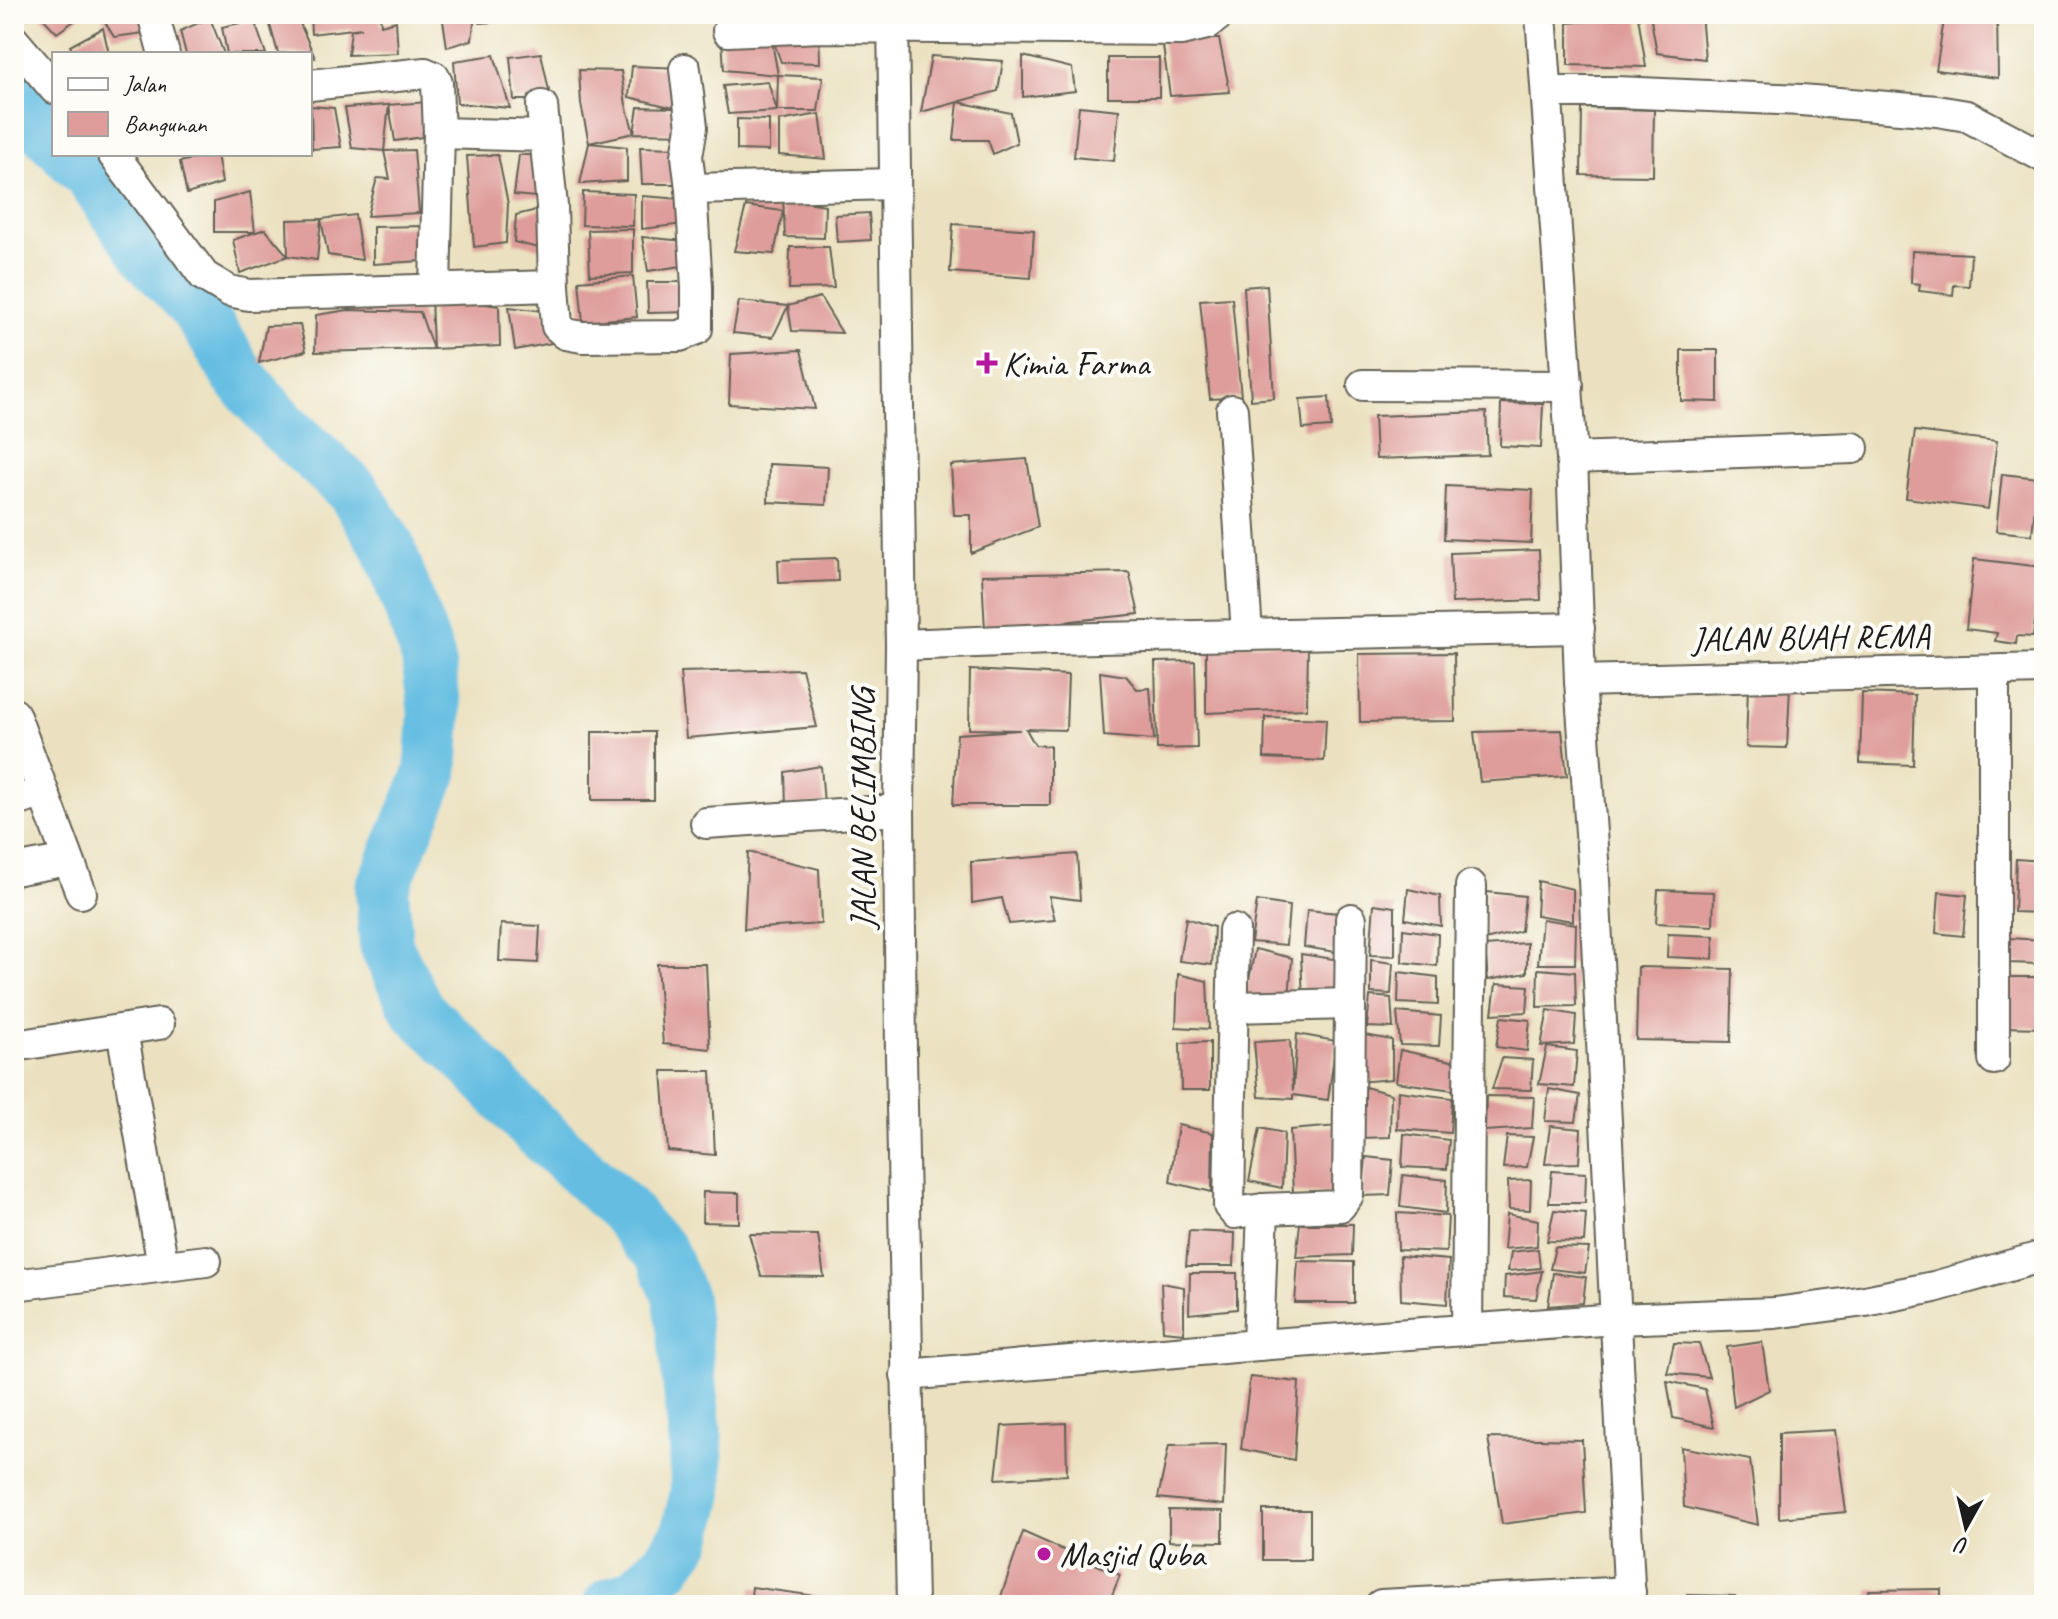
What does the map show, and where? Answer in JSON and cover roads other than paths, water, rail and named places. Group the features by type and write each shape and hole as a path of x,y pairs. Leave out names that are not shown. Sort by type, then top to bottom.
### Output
{"street":[{"path":"153,14 163,52"},
{"path":"728,31 893,21 1182,30 1207,24 1220,14"},
{"path":"1381,1605 1630,1598 1593,860 1580,681 1568,386 1541,14"},
{"name":"JALAN BELIMBING","path":"893,21 901,645 899,810 912,1605"},
{"path":"14,41 52,86"},
{"path":"542,106 552,206 557,326 566,334 582,337 666,337 692,333 698,324 687,156 692,127 685,69"},
{"path":"312,85 425,73 434,77 437,83 439,133 435,287"},
{"path":"1547,92 1786,100 1937,111 1967,116 2044,157"},
{"path":"439,133 545,136"},
{"path":"114,156 204,276 229,291 249,295 435,287 554,286"},
{"path":"691,189 895,184"},
{"path":"1363,385 1568,386"},
{"path":"1232,410 1247,634"},
{"path":"1572,458 1853,448"},
{"path":"901,645 1579,628"},
{"name":"JALAN BUAH REMA","path":"1580,681 2044,669"},
{"path":"1994,671 1994,1059"},
{"path":"14,714 81,893"},
{"path":"14,802 43,792"},
{"path":"706,823 899,810"},
{"path":"14,870 68,860"},
{"path":"1467,1330 1471,886"},
{"path":"1234,930 1229,1206 1235,1213 1340,1206 1348,1195 1351,919"},
{"path":"1232,1007 1350,1004"},
{"path":"14,1046 159,1024"},
{"path":"122,1030 163,1266"},
{"path":"1258,1345 1263,1209"},
{"path":"906,1375 1616,1319 1775,1313 1865,1301 1934,1287 2044,1256"},
{"path":"14,1285 206,1261"}],"waterway":[{"path":"14,95 52,138"},
{"path":"70,156 90,175 150,259 192,303 237,374 282,426 353,491 388,546 428,657 435,714 431,773 382,888 386,946 418,1011 530,1124 623,1209 661,1252 680,1298 696,1444 697,1493 686,1538 667,1564 637,1593 610,1605"}],"place":[{"name":"Kimia Farma","path":"987,363"},
{"name":"Masjid Quba","path":"1044,1554"}]}
